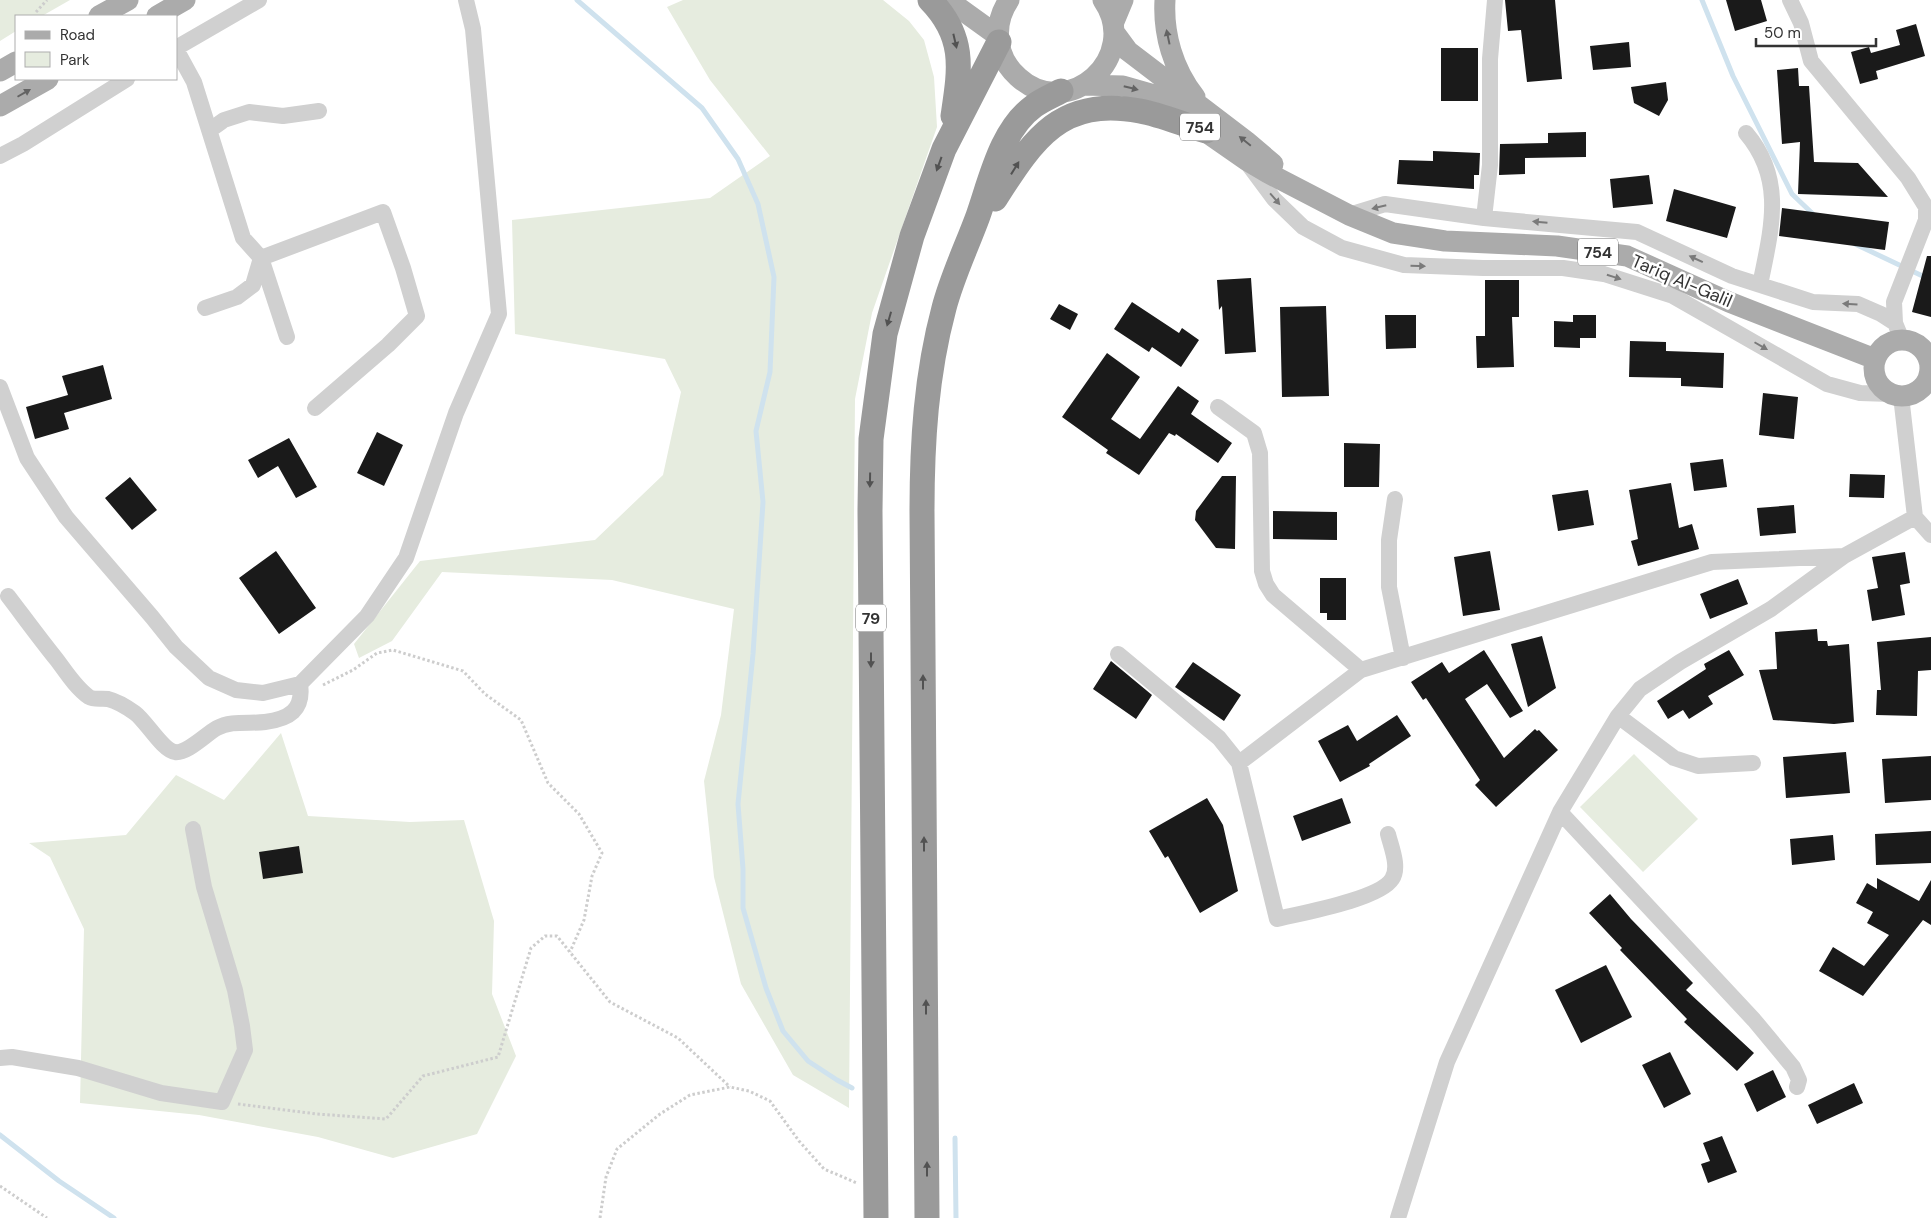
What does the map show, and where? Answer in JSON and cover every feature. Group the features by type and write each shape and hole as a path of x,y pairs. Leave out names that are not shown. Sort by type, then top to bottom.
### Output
{"highway":[{"path":"930,0 938,8 952,29 958,54 959,78 950,135"},
{"name":"79","path":"876,1218 870,520 871,439 885,334 912,236 950,135 998,39"},
{"path":"927,1218 922,442 934,356 944,307 1000,157 1015,126 1033,106 1072,88"},
{"path":"970,239 1023,155 1037,139 1065,118 1084,111 1109,108 1206,121"}],"main road":[{"path":"101,15 128,0"},
{"path":"159,15 186,0"},
{"path":"948,0 998,39"},
{"path":"998,39 999,23 1009,0"},
{"name":"754","path":"1103,0 1113,28 1128,51 1206,121 1246,160 1309,194"},
{"path":"1072,88 1094,77 1104,66 1111,52 1113,28 1123,0"},
{"path":"1165,0 1167,35 1172,54 1206,121"},
{"name":"754","path":"998,39 1005,62 1019,78 1038,89 1123,86 1136,88 1246,141 1309,194"},
{"path":"0,71 15,63"},
{"path":"0,106 46,80"},
{"name":"Tariq Al-Galil","path":"1309,194 1349,215 1393,233 1445,241 1557,246 1627,256 1729,302 1875,359"},
{"path":"1898,331 1915,343 1929,363 1928,380 1912,395 1896,395 1885,391 1876,380 1873,366 1875,359 1882,347 1898,331"}],"street":[{"path":"178,48 259,0"},
{"path":"0,387 4,411 27,458 66,517 176,648 209,678 236,690 263,693 300,688 367,616 406,558 456,414 499,314 474,29 466,0"},
{"path":"1484,218 1490,165 1490,59 1495,0"},
{"path":"1790,0 1801,23 1811,61 1908,178 1926,207 1926,220 1894,302 1898,331"},
{"path":"178,53 194,82 243,238 261,258 286,337"},
{"path":"0,156 24,144 125,80"},
{"path":"210,130 224,120 249,112 284,116 319,111"},
{"path":"1746,133 1757,147 1764,165 1770,182 1772,202 1772,228 1760,285"},
{"path":"1246,160 1274,199 1303,227 1342,248 1404,265 1483,268 1563,268 1604,274 1673,296 1827,384 1860,393 1896,395 1915,517 1931,535"},
{"path":"1349,215 1385,204 1484,218 1637,232 1732,276 1813,302 1858,304 1881,314 1898,331"},
{"path":"261,258 384,212 417,316 388,345 315,408"},
{"path":"205,308 237,297 253,285 261,258"},
{"path":"1218,407 1254,434 1260,453 1262,571 1266,584 1273,595 1361,670"},
{"path":"1394,499 1389,540 1389,587 1403,658"},
{"path":"1398,1218 1448,1062 1560,812 1618,716 1640,689 1680,662 1771,609 1844,556 1915,517"},
{"path":"1239,763 1361,670 1712,562 1844,556"},
{"path":"8,596 75,684 90,698 108,699 135,712 168,750 181,752 218,727 237,723 281,720 294,712 300,703 300,688"},
{"path":"1118,654 1219,738 1239,763 1277,919 1365,897 1384,888 1393,878 1395,863 1388,834"},
{"path":"1618,716 1674,758 1698,766 1753,763"},
{"path":"1560,812 1754,1020 1793,1067 1799,1080 1797,1087"},
{"path":"0,1058 12,1057 78,1068 161,1093 222,1102 244,1050 242,1026 235,990 204,887 193,829"}],"path":[{"path":"36,12 47,0"},
{"path":"300,688 325,684 353,670 377,653 394,650 464,671 485,694 521,720 548,783 579,814 602,853 592,876 584,920 570,952"},
{"path":"222,1102 317,1114 386,1119 423,1076 498,1057 531,948 545,936 557,936 610,1002 678,1038 730,1087"},
{"path":"600,1218 606,1177 618,1150 660,1114 690,1095 730,1087 749,1091 770,1101 799,1141 824,1169 876,1192"},
{"path":"0,1186 47,1218"}],"green space":[{"path":"0,0 70,0 44,15 15,15 15,32 0,41"},
{"path":"683,0 883,0 909,21 924,40 934,77 937,127 872,313 855,399 849,1108 793,1075 741,984 714,877 704,781 721,715 734,609 612,580 442,572 392,641 359,658 354,644 420,561 595,540 663,475 681,392 665,359 515,334 512,220 710,198 770,156 710,80 667,7"},
{"path":"281,733 308,816 410,822 464,820 494,921 492,994 516,1056 477,1134 393,1158 318,1137 199,1115 80,1103 84,929 50,857 29,843 126,835 176,775 224,800"},
{"path":"1634,754 1698,819 1643,872 1580,807"}],"building":[{"path":"1505,0 1555,0 1562,79 1527,82 1521,30 1508,31"},
{"path":"1726,0 1761,0 1767,21 1735,31"},
{"path":"1916,24 1925,56 1876,71 1878,79 1860,84 1851,52 1869,47 1871,53 1900,45 1896,30"},
{"path":"1629,42 1631,67 1593,70 1590,46"},
{"path":"1441,48 1478,48 1478,101 1441,101"},
{"path":"1798,68 1799,86 1809,86 1814,162 1858,163 1888,197 1798,194 1800,142 1782,144 1777,70"},
{"path":"1666,82 1668,100 1659,116 1634,103 1631,87"},
{"path":"1586,132 1586,157 1525,158 1525,174 1499,175 1500,144 1548,143 1548,133"},
{"path":"1433,151 1480,153 1479,175 1474,175 1474,189 1397,184 1399,160 1433,161"},
{"path":"1649,175 1653,204 1613,208 1610,179"},
{"path":"1674,189 1736,207 1727,238 1666,221"},
{"path":"1782,208 1889,222 1885,250 1779,236"},
{"path":"1927,256 1931,256 1931,317 1912,312"},
{"path":"1251,278 1256,352 1225,354 1222,306 1219,310 1217,280"},
{"path":"1485,280 1519,280 1519,317 1512,317 1514,367 1477,368 1476,336 1485,336"},
{"path":"1132,302 1179,333 1182,328 1199,340 1181,367 1152,347 1149,352 1114,329"},
{"path":"1059,304 1078,314 1070,330 1050,319"},
{"path":"1326,306 1329,396 1282,397 1280,307"},
{"path":"1385,315 1416,315 1416,348 1386,349"},
{"path":"1573,315 1596,315 1596,338 1580,338 1580,348 1554,347 1554,321 1573,322"},
{"path":"1630,341 1666,342 1666,351 1724,353 1723,388 1681,386 1681,378 1629,377"},
{"path":"1107,353 1140,377 1111,419 1140,439 1178,386 1199,401 1191,414 1232,443 1218,463 1176,434 1175,436 1169,433 1139,475 1106,453 1108,450 1062,417"},
{"path":"103,365 112,399 64,413 69,429 35,439 26,407 68,395 62,376"},
{"path":"1763,393 1798,397 1794,439 1759,435"},
{"path":"377,432 403,445 384,486 357,473"},
{"path":"289,438 317,487 296,498 278,466 258,478 248,460"},
{"path":"1344,443 1380,444 1379,487 1344,487"},
{"path":"1723,459 1727,487 1694,491 1690,463"},
{"path":"1850,474 1885,475 1884,498 1849,497"},
{"path":"1222,476 1236,476 1235,549 1216,548 1195,520 1196,511"},
{"path":"130,477 157,510 132,530 105,498"},
{"path":"1671,483 1679,528 1692,524 1699,549 1638,566 1631,541 1638,539 1629,490"},
{"path":"1588,490 1594,525 1558,531 1552,495"},
{"path":"1794,505 1796,533 1760,536 1757,508"},
{"path":"1273,511 1337,512 1337,540 1273,539"},
{"path":"276,551 316,608 279,634 239,578"},
{"path":"1490,551 1500,610 1463,616 1454,557"},
{"path":"1905,552 1910,583 1900,585 1905,615 1872,621 1867,590 1878,588 1872,557"},
{"path":"1320,578 1346,578 1346,620 1327,620 1327,613 1320,613"},
{"path":"1738,579 1748,604 1710,619 1700,594"},
{"path":"1817,629 1818,641 1827,641 1828,646 1849,644 1854,722 1834,724 1773,720 1759,670 1777,669 1775,632"},
{"path":"1542,636 1556,688 1528,707 1511,644"},
{"path":"1931,637 1931,670 1918,671 1917,716 1876,715 1877,690 1881,690 1877,642"},
{"path":"1484,650 1523,711 1510,718 1487,684 1465,699 1504,758 1535,729 1539,730 1558,750 1496,807 1475,785 1480,780 1426,698 1423,700 1411,682 1442,662 1449,673"},
{"path":"1729,650 1744,675 1708,696 1713,704 1689,719 1683,710 1668,719 1657,701 1706,669 1704,664"},
{"path":"1111,661 1152,695 1136,719 1093,689"},
{"path":"1193,662 1241,695 1224,721 1175,687"},
{"path":"1397,715 1411,736 1369,764 1370,766 1340,782 1318,741 1348,725 1357,741"},
{"path":"1846,752 1850,793 1786,798 1783,757"},
{"path":"1931,756 1931,800 1885,803 1882,759"},
{"path":"1207,798 1223,825 1238,891 1200,913 1168,856 1165,858 1149,831"},
{"path":"1342,798 1351,823 1302,841 1293,816"},
{"path":"1931,831 1931,863 1876,865 1875,834"},
{"path":"1833,835 1835,860 1792,865 1790,839"},
{"path":"299,846 303,873 263,879 259,852"},
{"path":"1877,878 1919,901 1931,880 1931,925 1923,920 1863,996 1819,971 1833,947 1864,966 1889,935 1867,923 1873,912 1856,903 1867,883 1877,889"},
{"path":"1610,894 1631,919 1693,983 1686,990 1754,1053 1737,1071 1684,1022 1687,1019 1620,950 1622,948 1589,913"},
{"path":"1606,965 1632,1017 1581,1043 1555,990"},
{"path":"1670,1052 1691,1094 1664,1108 1642,1065"},
{"path":"1773,1070 1786,1097 1757,1112 1744,1084"},
{"path":"1854,1083 1863,1103 1817,1124 1808,1105"},
{"path":"1722,1136 1737,1172 1708,1183 1701,1164 1710,1161 1703,1143"}],"waterway":[{"path":"577,0 702,108 738,159 758,204 774,277 770,372 756,431 763,502 753,654 738,804 743,869 743,908 766,988 783,1031 808,1061 852,1088"},
{"path":"1702,0 1733,76 1792,194 1814,215"},
{"path":"1855,244 1931,280"},
{"path":"0,1135 59,1181 114,1218"},
{"path":"955,1138 956,1218"}]}
